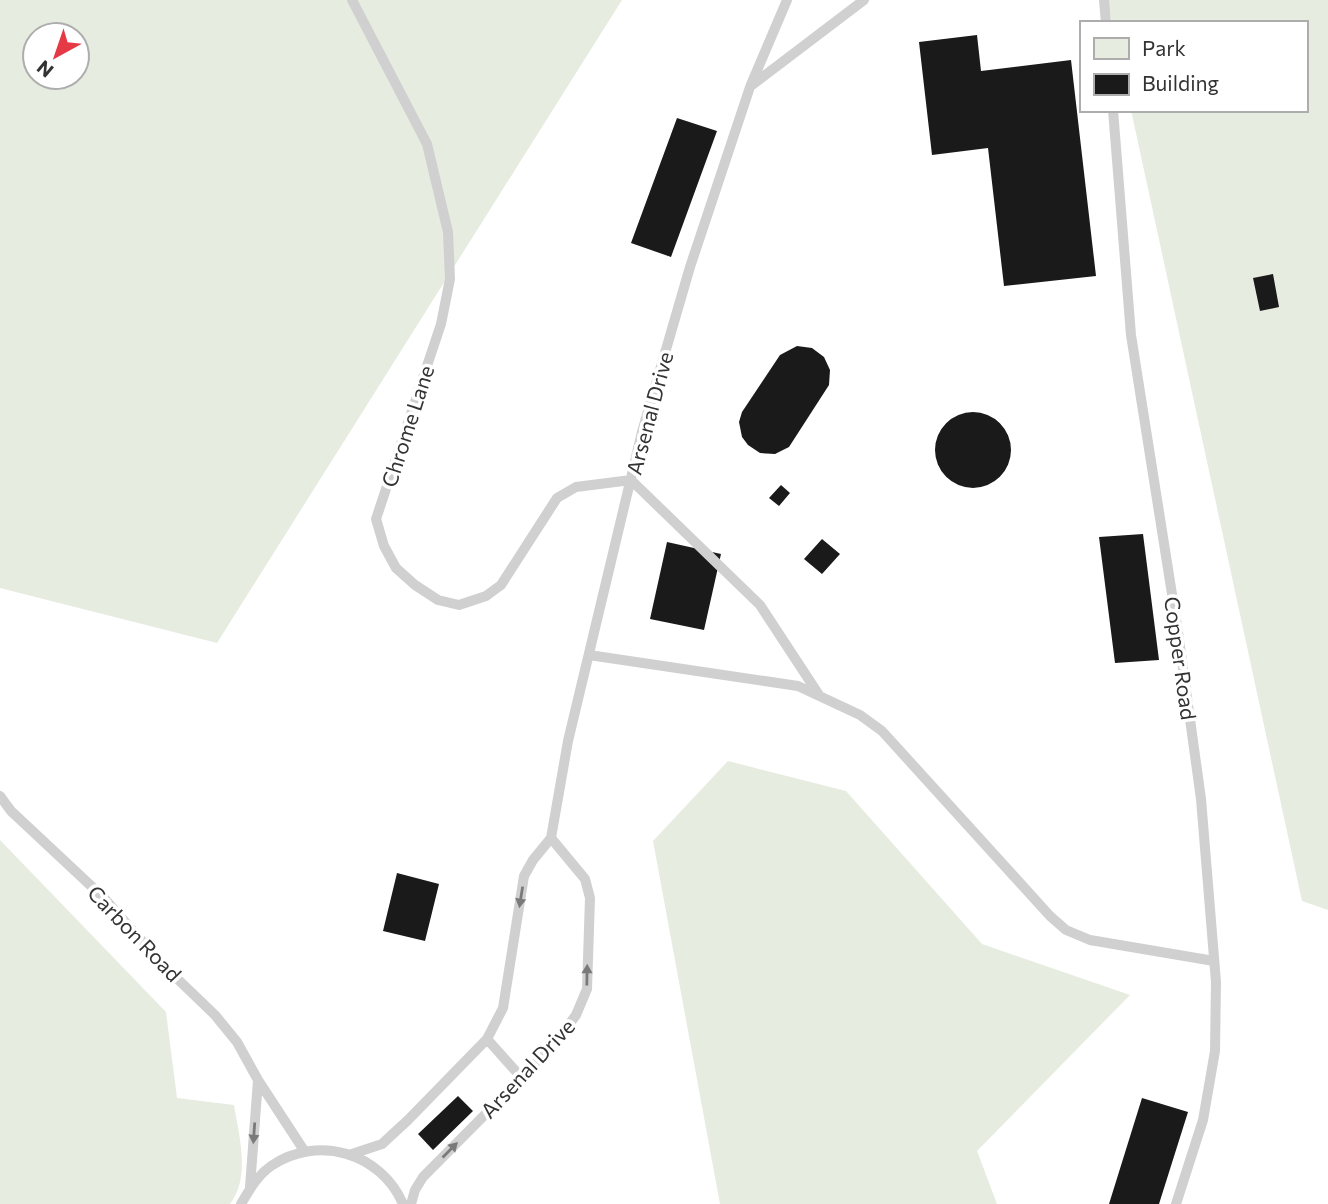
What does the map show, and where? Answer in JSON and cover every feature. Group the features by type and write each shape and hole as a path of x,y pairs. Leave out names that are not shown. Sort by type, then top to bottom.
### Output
{"lane":[{"name":"Chrome Lane","path":"352,0 427,144 447,232 450,279 441,324 376,519 384,545 396,568 438,600 459,605 486,596 501,585 557,498 576,487 631,481"},
{"name":"Arsenal Drive","path":"352,1154 382,1144 408,1121 487,1039 503,1007 524,876 533,859 551,838 568,741 631,481 690,267 750,87 787,0"},
{"path":"750,87 864,0"},
{"path":"1104,0 1105,21"},
{"name":"Copper Road","path":"1113,112 1131,335 1178,632 1201,799 1214,961 1215,1051 1203,1120 1177,1204"},
{"path":"631,481 760,606 819,695"},
{"path":"589,655 798,686 860,715 882,731 1050,916 1066,930 1090,940 1214,961"},
{"name":"Carbon Road","path":"0,796 11,811 104,898 164,966 215,1015 237,1042 258,1080 305,1152"},
{"name":"Arsenal Drive","path":"411,1204 422,1177 555,1044 576,1015 587,989 590,898 585,879 551,838"},
{"path":"487,1039 521,1077"},
{"path":"250,1187 258,1080"},
{"path":"241,1204 250,1187 270,1167 296,1153 324,1150 352,1154 377,1168 397,1189 403,1204"}],"green space":[{"path":"0,0 622,0 217,643 0,588"},
{"path":"1107,0 1328,0 1328,910 1302,901 1131,112 1307,112 1307,21 1112,21"},
{"path":"728,761 846,791 982,944 1130,995 977,1151 997,1204 720,1204 653,841"},
{"path":"0,840 166,1012 177,1098 234,1105 242,1169 236,1193 230,1204 0,1204"}],"building":[{"path":"977,35 981,71 1071,60 1096,276 1004,286 988,148 932,155 919,42"},
{"path":"677,118 717,131 671,257 631,243"},
{"path":"1273,274 1279,307 1260,311 1253,278"},
{"path":"797,346 812,348 824,357 830,370 829,385 789,447 775,454 760,453 742,437 739,422 742,412 780,355"},
{"path":"973,412 987,415 1000,423 1008,436 1011,450 1008,464 1000,477 987,485 973,488 959,485 946,477 938,464 935,450 938,436 946,423 959,415"},
{"path":"781,485 790,493 779,506 769,498"},
{"path":"1143,534 1159,660 1115,663 1099,537"},
{"path":"822,539 840,554 822,574 804,559"},
{"path":"667,542 721,554 704,630 650,619"},
{"path":"397,873 439,884 425,941 383,931"},
{"path":"458,1096 473,1111 433,1150 418,1134"},
{"path":"1142,1098 1188,1112 1159,1204 1109,1204"}]}
